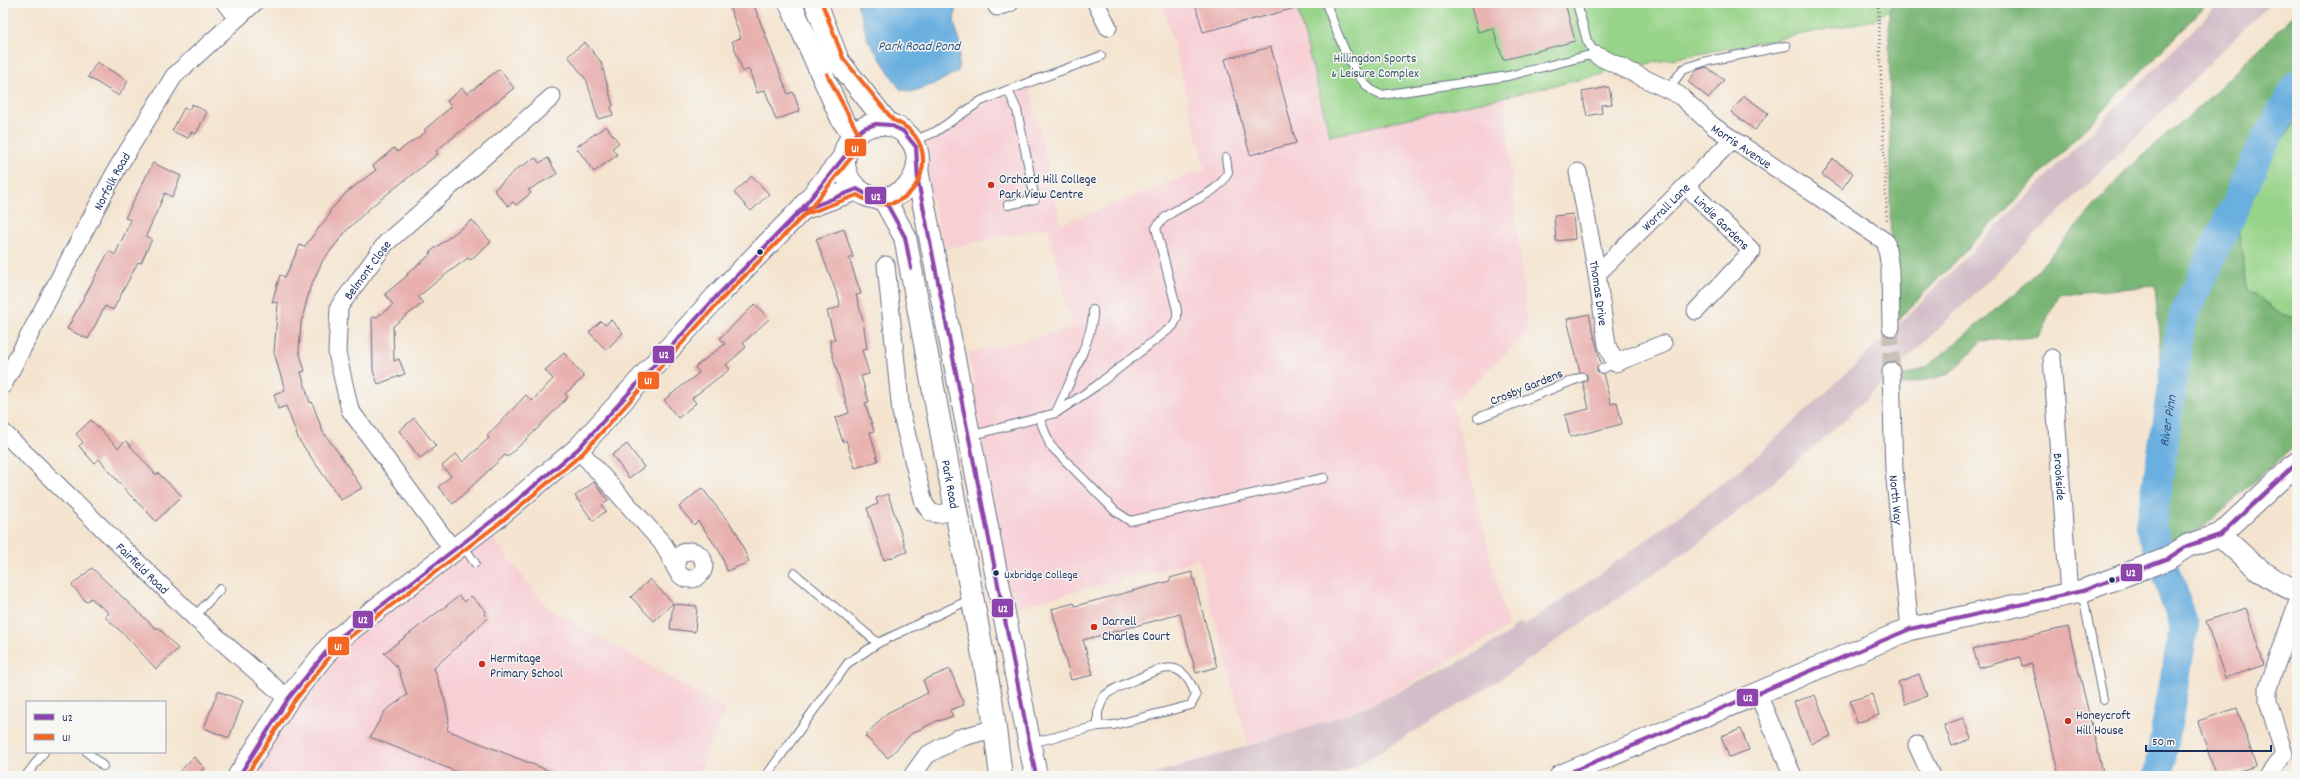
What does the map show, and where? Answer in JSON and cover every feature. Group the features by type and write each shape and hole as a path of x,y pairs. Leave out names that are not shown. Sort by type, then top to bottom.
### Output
{"street":[{"path":"225,3 236,17"},
{"name":"Norfolk Road","path":"3,385 118,167 174,76 236,17 254,3"},
{"path":"790,3 842,119 854,136"},
{"path":"816,3 838,61 889,125"},
{"path":"1096,3 1108,27"},
{"name":"Morris Avenue","path":"1596,55 1679,95 1714,126 1886,242"},
{"name":"Belmont Close","path":"457,547 350,410 337,353 339,307 386,243 552,97"},
{"path":"239,776 288,699 334,641 538,485 578,449 716,297 801,210 845,156 848,145 854,136 872,126 889,125 903,131 913,142 917,152 917,170 911,183 904,190 894,195 883,197 872,196 857,189 848,175 845,156"},
{"name":"Worrall Lane","path":"1597,274 1733,139"},
{"name":"Park Road","path":"917,170 968,436 1036,776"},
{"name":"Thomas Drive","path":"1578,172 1597,274 1607,345 1608,366 1663,344"},
{"name":"Lindie Gardens","path":"1686,186 1752,251 1696,311"},
{"path":"801,210 857,189"},
{"name":"Park Road","path":"883,197 905,237 996,728 1001,776"},
{"path":"1886,242 1890,269 1891,327"},
{"path":"886,265 902,417 924,503 931,513 956,511"},
{"name":"Brookside","path":"2052,358 2076,593"},
{"name":"North Way","path":"1891,371 1891,417 1894,470 1910,629"},
{"name":"Fairfield Road","path":"3,432 194,617 288,699"},
{"path":"578,449 664,546 680,575 686,579 693,579 701,574 704,566 703,559 699,554 691,550 664,546"},
{"path":"1561,776 1757,692 1910,629 2076,593 2167,559 2186,546 2220,535 2297,463"},
{"path":"2220,535 2257,569 2276,582 2297,591"},
{"path":"676,568 676,560 679,555 691,550"},
{"path":"2268,776 2284,754 2268,701 2268,688 2297,604"},
{"path":"1757,692 1793,776"},
{"path":"912,776 927,755 956,739 996,728"},
{"path":"1917,745 1931,776"}],"lane":[{"path":"1326,3 1348,57 1364,83 1376,94 1382,95 1508,76 1586,56 1596,55 1587,41 1577,3"},
{"path":"1668,90 1683,69 1696,64 1786,46"},
{"path":"913,142 935,132 981,101 1101,56"},
{"path":"1008,90 1017,110 1035,199 1008,205"},
{"path":"968,436 1056,413 1096,386 1173,326 1177,318 1177,310 1156,228 1164,218 1202,196 1220,183 1228,172 1226,158"},
{"path":"1056,413 1071,381 1092,324 1093,310"},
{"name":"Crosby Gardens","path":"1478,418 1582,377"},
{"path":"1040,417 1050,445 1120,516 1130,521 1324,478"},
{"path":"457,547 475,562"},
{"path":"794,573 878,643"},
{"path":"194,617 220,589"},
{"path":"2076,593 2103,698"},
{"path":"766,776 848,663 878,643 972,599"},
{"path":"1030,744 1098,726 1114,725 1191,705 1195,701 1196,696 1193,687 1183,672 1174,668 1160,668 1111,691 1104,696 1098,712 1098,726"},
{"path":"26,776 43,753"},
{"path":"88,753 103,766"}],"path":[{"path":"1878,3 1886,242"}],"shaded area":[{"name":"Uxbridge College","path":"1163,3 1296,3 1330,136 1504,97 1528,333 1452,403 1508,627 1380,701 1317,725 1248,744 1199,560 1012,608 968,353 1072,329 1048,227 944,249 920,146 988,104 1029,84 1061,224 1205,169"},
{"path":"2220,3 2270,3 2120,153 1842,422 1771,484 1700,542 1484,690 1358,765 1334,776 1147,776 1317,725 1380,701 1467,658 1512,632 1511,628 1520,623 1523,626 1594,578 1683,513 1753,459 1821,397 1904,319"},
{"name":"Hermitage Primary School","path":"485,527 547,608 726,709 697,776 238,776 335,641"}],"green space":[{"name":"Hillingdon Sports & Leisure Complex","path":"1296,3 1897,3 1874,20 1641,65 1611,56 1604,74 1330,136"},
{"path":"1897,3 2208,3 1891,327 1889,10"},
{"path":"2297,12 2297,119 2265,164 2238,230 2248,291 2283,316 2297,317 2297,444 2201,529 2147,552 2166,427 2155,286 2060,294 2038,337 1981,341 1950,374 1891,389 1891,381 1928,366 2024,286 2128,168 2201,105"},
{"path":"2297,119 2297,317 2283,316 2248,291 2238,230 2265,164"}],"water":[{"name":"Park Road Pond","path":"857,3 956,3 954,23 960,41 958,71 935,84 910,92 900,89 868,40"}],"building":[{"path":"728,3 753,3 788,94 793,92 800,111 776,120 765,90 757,93 749,69 743,72 732,41 741,38"},
{"path":"1195,3 1296,3 1296,8 1203,32"},
{"path":"1470,3 1565,3 1575,41 1503,60 1493,28 1478,32"},
{"path":"585,42 601,62 613,106 611,107 613,115 598,119 587,81 568,56"},
{"path":"1271,47 1296,143 1250,155 1225,59"},
{"path":"97,62 128,81 119,96 88,77"},
{"path":"1707,67 1724,80 1709,98 1688,82 1697,70"},
{"path":"499,69 514,88 436,151 438,154 372,206 347,230 323,260 310,288 301,323 299,351 305,371 301,372 310,403 312,402 323,432 362,488 341,500 299,440 286,406 278,409 274,394 285,390 274,353 278,303 272,302 280,275 285,277 300,245 304,247 330,214 329,212 346,193 376,170 373,166 394,148 397,152 426,132 424,130 451,107 447,101 462,88 467,94"},
{"path":"1609,87 1612,104 1601,105 1602,113 1587,116 1582,92"},
{"path":"1744,96 1768,113 1755,130 1731,112"},
{"path":"192,104 207,112 196,134 191,132 188,138 172,131 184,108 189,110"},
{"path":"606,126 619,143 612,148 617,155 594,172 576,147"},
{"path":"536,158 539,163 548,158 557,174 528,190 531,193 516,205 513,202 508,206 494,190 518,168"},
{"path":"1833,159 1853,173 1842,189 1822,175"},
{"path":"153,163 181,176 172,197 165,193 146,236 152,239 141,263 138,262 113,310 105,306 88,339 67,329 109,251 115,255 131,220 125,218"},
{"path":"752,176 769,194 751,211 734,193"},
{"path":"1573,214 1575,239 1556,241 1554,216"},
{"path":"472,220 491,242 470,260 468,258 418,297 423,303 393,326 394,361 399,359 405,374 378,384 373,371 372,317 377,317 393,305 385,294 431,254 430,252"},
{"path":"844,229 853,257 849,258 861,294 856,295 863,320 867,349 862,350 869,374 861,376 869,402 865,403 874,431 870,432 878,461 855,468 846,440 843,442 835,418 849,413 832,353 830,340 835,340 827,311 839,307 840,302 816,239"},
{"path":"755,304 769,319 743,343 746,347 726,365 730,369 692,398 696,403 678,418 664,400 699,373 695,367 725,344 720,338"},
{"path":"1589,314 1601,364 1597,366 1597,371 1603,374 1611,404 1617,402 1622,424 1570,437 1565,415 1589,409 1583,383 1587,380 1587,375 1580,372 1567,319"},
{"path":"611,320 623,333 606,350 589,332 601,321 605,325"},
{"path":"564,353 584,377 565,394 568,397 528,438 507,457 505,455 453,504 438,487 451,476 442,466 456,454 463,462 489,438 487,436 526,395 532,401 553,379 545,370"},
{"path":"414,418 436,446 420,458 399,431"},
{"path":"91,420 118,448 126,441 156,475 158,473 182,496 156,521 128,493 99,459 94,463 79,446 83,442 76,434"},
{"path":"627,444 644,467 629,478 612,455"},
{"path":"594,482 608,500 602,505 606,511 593,521 575,496"},
{"path":"702,488 737,533 749,562 727,571 720,552 698,521 694,525 679,507"},
{"path":"888,494 907,552 884,560 867,508 878,504 876,498"},
{"path":"92,568 156,629 158,627 178,649 156,669 129,639 105,617 109,613 91,598 86,602 72,585"},
{"name":"Darrell Charles Court","path":"1192,572 1217,667 1196,673 1180,614 1083,640 1093,675 1071,680 1052,609 1074,603 1075,606 1170,581 1170,578"},
{"path":"650,579 673,603 654,621 631,597"},
{"path":"459,596 465,602 471,596 486,611 484,614 488,618 434,668 445,701 449,720 447,730 562,776 467,776 370,737 385,711 407,695 398,668 384,653"},
{"path":"673,604 697,606 695,632 670,629"},
{"path":"2246,608 2264,665 2225,678 2206,621"},
{"name":"Honeycroft Hill House","path":"2068,627 2104,776 2059,776 2032,664 2022,666 2020,657 1979,668 1973,649"},
{"path":"950,669 964,705 950,710 953,716 939,720 912,733 888,758 865,736 887,713 928,693 923,680"},
{"path":"1919,674 1927,696 1905,704 1898,682"},
{"path":"218,691 243,701 229,738 204,728"},
{"path":"1872,694 1879,715 1857,723 1850,701"},
{"path":"1815,695 1831,736 1811,744 1794,702"},
{"path":"2237,708 2256,766 2222,776 2216,776 2198,721"},
{"path":"1963,718 1971,739 1952,746 1944,725"},
{"path":"1741,729 1749,750 1729,757 1721,736"},
{"path":"194,757 205,768 196,776 175,776"}],"waterway":[{"name":"River Pinn","path":"2158,776 2184,626 2151,526 2182,320 2263,145 2297,85"}],"tunnel":[{"path":"1891,327 1891,371"}],"transit line":[{"name":"U1","path":"246,776 293,703 339,645 501,522 582,454 720,301 804,215 857,195 874,203 890,203 904,198 914,187 921,174 923,159 920,144 910,130 893,120 843,58 822,3"},
{"name":"U1","path":"806,214 850,159 860,137 827,74"},
{"name":"U2","path":"239,776 288,699 335,641 497,517 578,449 716,297 801,210 845,156 850,142 856,134 864,128 876,124 890,125 903,131 916,147 918,181 1036,776"},
{"name":"U2","path":"797,213 857,189 866,194 883,197 905,237 911,268"},
{"name":"U2","path":"1561,776 1910,629 2082,591 2167,559 2187,546 2220,535 2297,463"}],"place":[{"name":"Orchard Hill College Park View Centre","path":"991,185"},
{"name":"Uxbridge College","path":"996,573"},
{"name":"Darrell Charles Court","path":"1094,627"},
{"name":"Hermitage Primary School","path":"482,664"},
{"name":"Honeycroft Hill House","path":"2068,721"}]}
